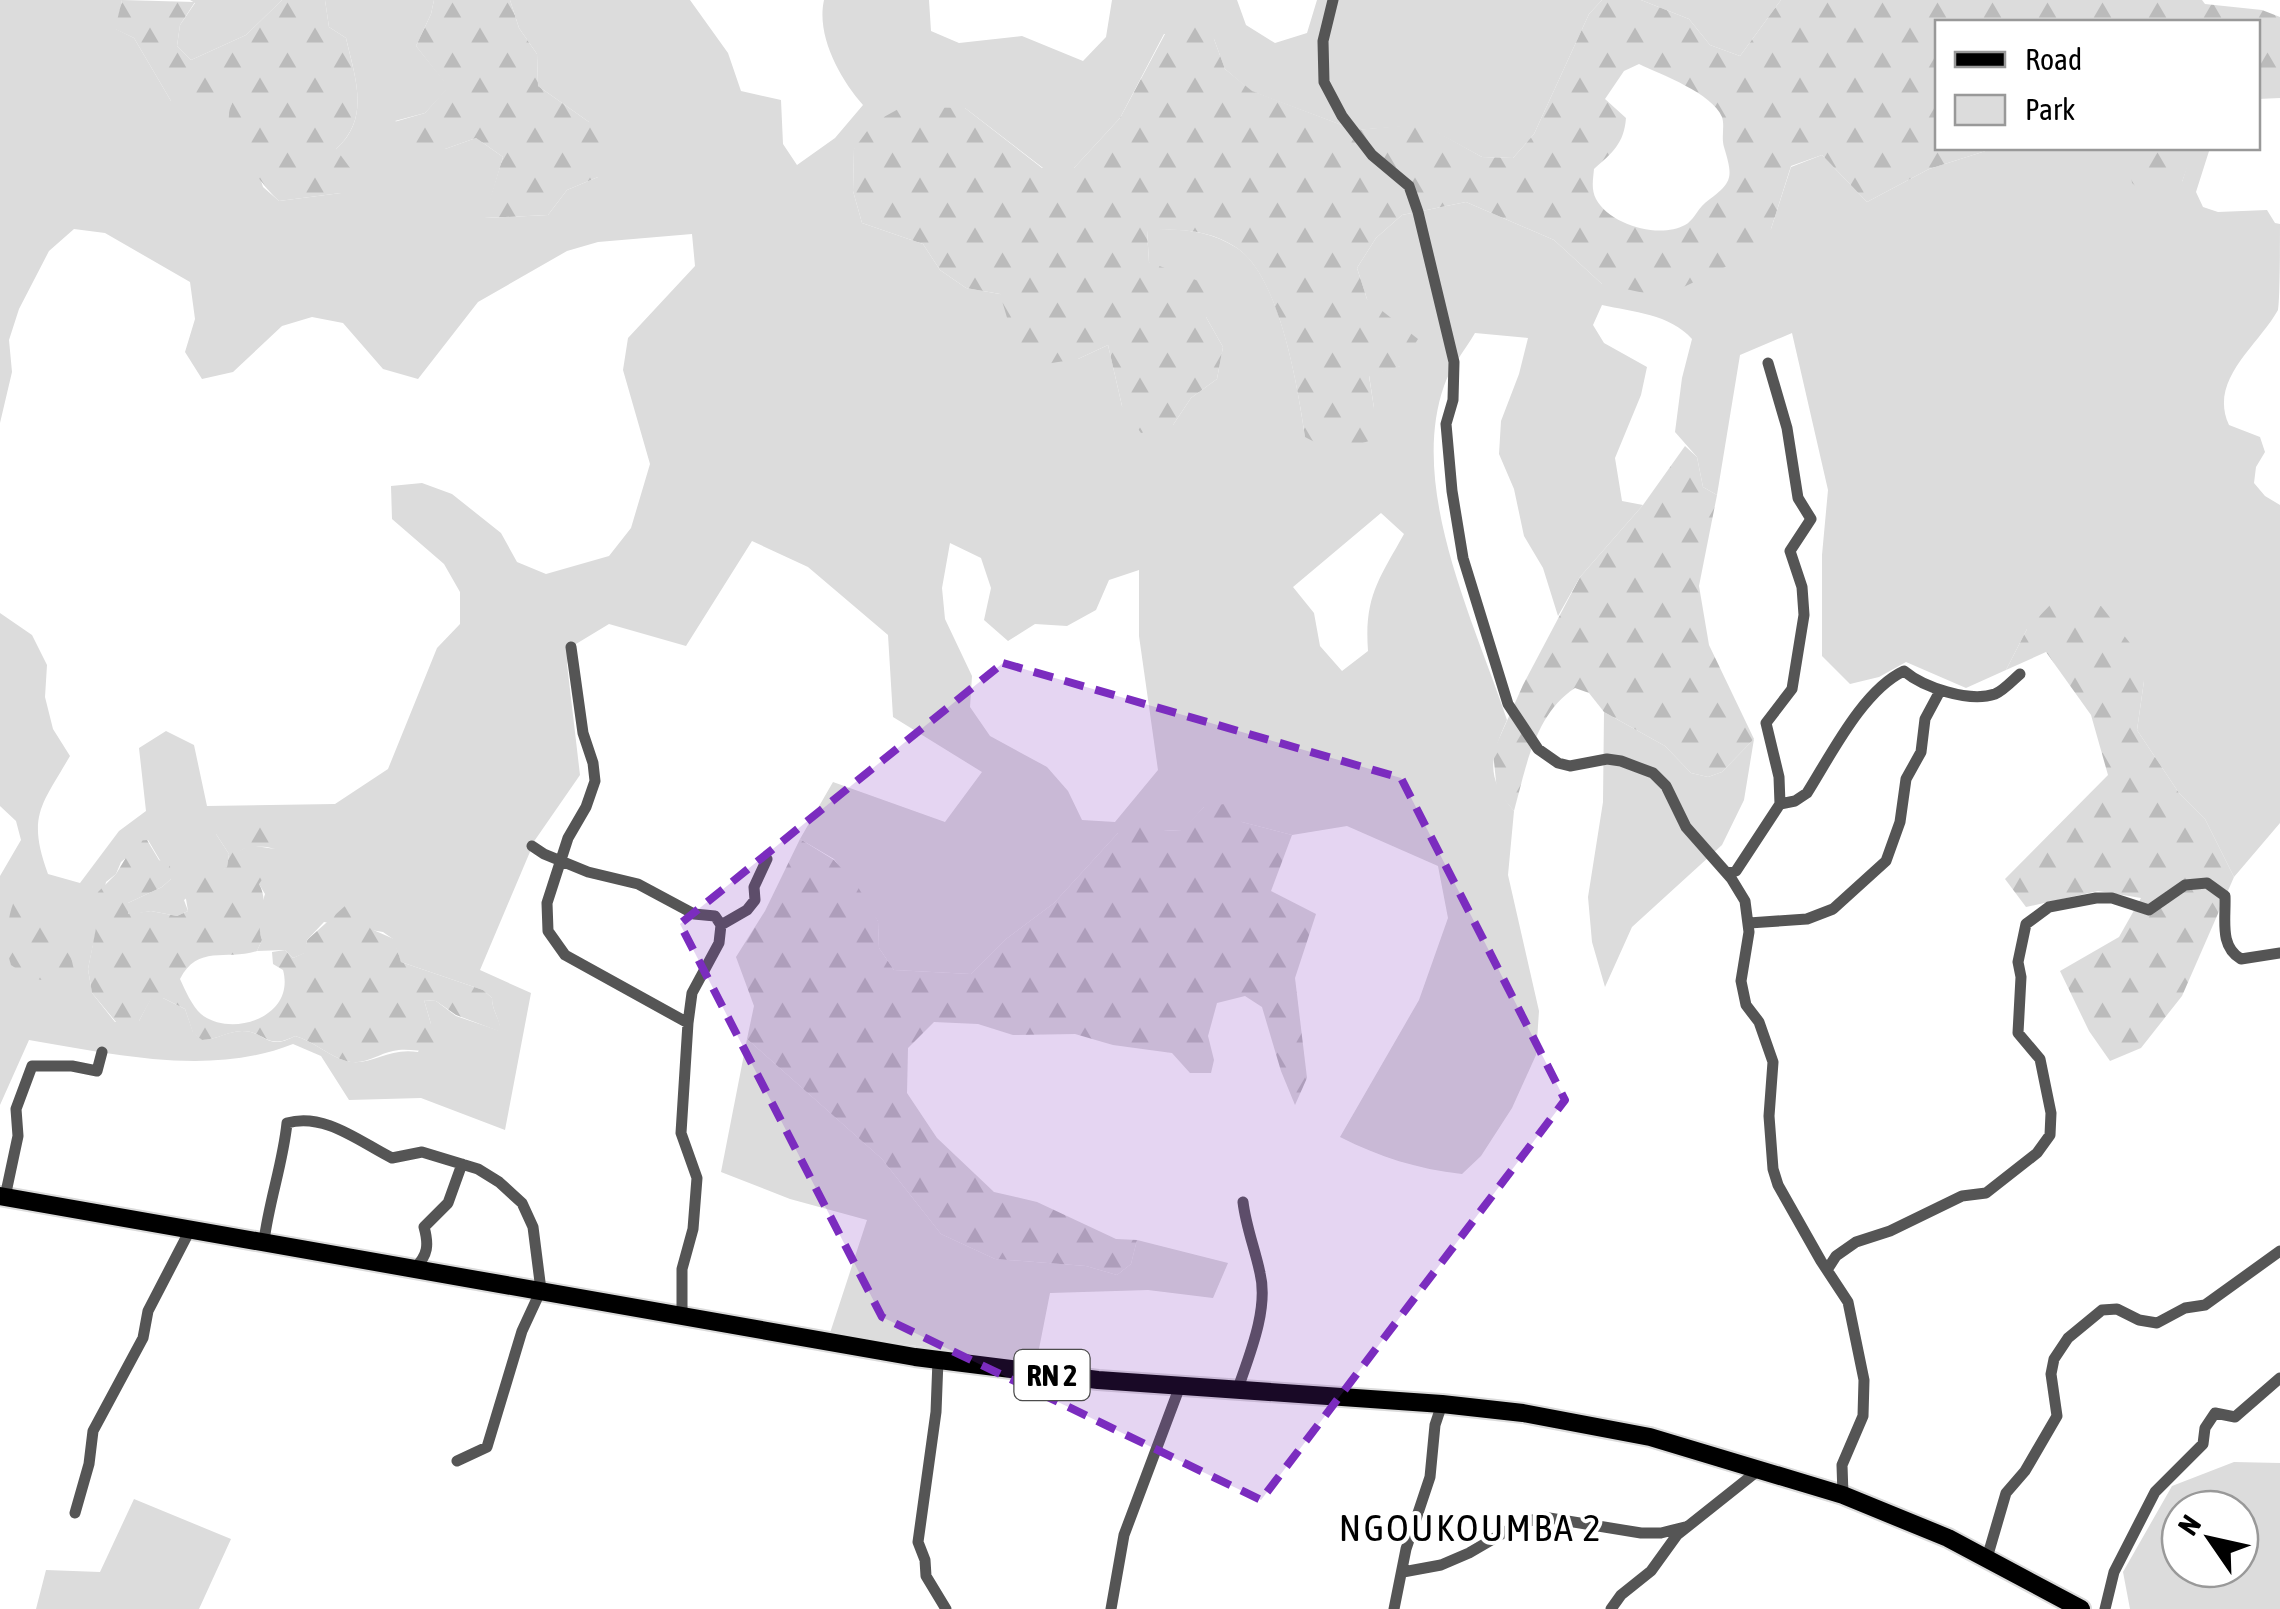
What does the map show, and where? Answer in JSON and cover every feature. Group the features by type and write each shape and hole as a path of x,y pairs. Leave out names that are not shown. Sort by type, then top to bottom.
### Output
{"main road":[{"name":"RN 2","path":"2,1196 1019,1372 1442,1404 1523,1413 1650,1437 1843,1495 1948,1538 2081,1609"}],"street":[{"path":"1333,0 1322,41 1324,82 1342,116 1372,155 1409,186 1418,212 1454,362 1453,400 1446,424 1463,558 1508,704 1538,749 1558,763 1570,766 1621,760 1653,773 1666,786 1686,827 1727,873 1745,901 1749,923 1741,981 1746,1004 1759,1022 1774,1062 1770,1116 1773,1170 1826,1270 1848,1302 1864,1380 1863,1416 1842,1465 1843,1495"},
{"path":"1727,873 1736,871 1780,804 1766,723 1792,689 1804,615 1802,587 1790,551 1811,519 1798,498 1788,428 1768,363"},
{"path":"571,647 583,734 595,781 547,903 548,931 565,955 688,1023"},
{"path":"1780,804 1796,801 1807,793 1860,712 1891,677 1904,671 1918,683 1940,692 1996,694 2020,674"},
{"path":"1749,923 1807,919 1833,909 1886,861 1900,822 1906,779 1921,752 1924,718 1940,692"},
{"path":"532,846 588,872 638,884 694,914 715,916 720,925 718,943 692,993 688,1023 681,1133 697,1178 693,1229 682,1269 682,1313"},
{"path":"720,925 748,910 755,900 754,887 766,858"},
{"path":"1826,1270 1836,1256 1856,1242 1962,1196 1986,1193 2036,1153 2050,1134 2051,1112 2040,1059 2018,1033 2021,942 2026,924 2036,914 2049,907 2096,898 2112,898 2149,910 2184,885 2207,882 2225,896 2225,941 2231,952 2242,959 2280,953"},
{"path":"2,1196 18,1136 16,1109 32,1066 72,1066 97,1072 102,1052"},
{"path":"264,1241 287,1123 305,1118 351,1134 392,1158 422,1152 462,1164 499,1182 522,1203 533,1228 541,1290 522,1331 486,1447 457,1461"},
{"path":"415,1268 425,1258 428,1242 424,1227 448,1203 462,1164"},
{"path":"1238,1390 1263,1300 1242,1202"},
{"path":"76,1513 93,1432 143,1338 148,1311 190,1230"},
{"path":"1987,1558 2006,1493 2057,1416 2051,1374 2054,1359 2068,1338 2102,1310 2118,1309 2157,1324 2185,1308 2205,1305 2280,1251"},
{"path":"938,1360 936,1412 918,1542 926,1576 946,1609"},
{"path":"2105,1609 2114,1572 2155,1492 2203,1444 2209,1418 2216,1413 2235,1417 2280,1378"},
{"path":"1111,1609 1124,1535 1180,1386"},
{"path":"1394,1609 1410,1538 1430,1478 1434,1425 1442,1404"},
{"path":"1611,1609 1621,1595 1650,1571 1686,1527 1761,1468"},
{"path":"1403,1572 1455,1559 1517,1525 1543,1517 1641,1533 1661,1534 1686,1527"}],"highlighted area":[{"path":"1003,663 1401,778 1565,1100 1261,1500 882,1317 680,924"}],"green space":[{"path":"0,0 122,0 116,29 134,38 171,101 235,98 263,187 279,201 341,193 336,149 354,124 358,97 346,38 329,27 325,0 434,0 416,46 449,87 425,113 395,121 445,149 476,138 503,157 485,218 548,215 567,190 598,177 589,122 538,86 537,54 519,28 510,0 690,0 728,53 741,91 781,100 783,144 797,165 835,138 863,105 832,56 823,28 824,0 929,0 931,31 959,43 1022,36 1083,61 1106,37 1112,0 1237,0 1246,25 1275,43 1307,33 1317,0 1602,0 1589,14 1534,134 1513,158 1482,157 1423,125 1355,130 1251,91 1225,69 1214,39 1164,34 1120,118 1074,168 1043,168 965,108 854,149 853,191 862,223 923,244 940,270 966,288 1000,294 1078,359 1108,345 1122,406 1173,425 1191,398 1217,379 1223,347 1206,317 1149,262 1147,230 1194,232 1227,242 1252,262 1276,307 1292,363 1305,437 1374,408 1369,375 1400,366 1367,299 1357,268 1376,238 1402,215 1466,202 1554,240 1602,284 1771,229 1791,167 1822,155 1867,202 1929,169 1989,150 2127,150 2182,182 2192,150 2209,150 2196,192 2203,207 2218,212 2267,210 2280,224 2278,310 2230,378 2224,409 2229,425 2260,437 2265,452 2256,467 2254,483 2280,505 2280,823 2234,877 2205,819 2179,793 2137,730 2144,681 2027,629 2006,670 1966,688 1906,662 1879,677 1850,684 1822,656 1822,555 1828,490 1792,333 1740,355 1717,495 1703,487 1697,457 1675,432 1692,339 1662,319 1602,305 1593,325 1604,343 1647,367 1641,395 1615,458 1622,501 1643,505 1580,577 1558,616 1543,568 1524,536 1514,489 1499,454 1501,421 1528,338 1475,333 1447,379 1435,426 1434,468 1450,555 1507,720 1493,767 1498,788 1514,811 1508,875 1539,1011 1536,1055 1512,1108 1481,1156 1462,1174 1399,1161 1340,1137 1419,1000 1448,918 1438,866 1347,826 1292,835 1204,807 1183,830 1118,833 1054,903 1006,939 971,974 894,970 879,948 878,921 834,859 800,839 833,782 945,822 982,772 893,717 888,635 808,567 752,541 686,646 609,624 571,647 567,664 580,775 535,840 480,970 531,993 505,1130 421,1098 349,1100 321,1056 293,1044 261,1054 195,1061 128,1056 29,1040 0,1105 0,876 21,840 16,821 0,806 0,613 32,635 47,665 45,697 53,729 70,756 40,812 38,838 48,874 80,883 119,831 146,811 139,748 166,731 194,745 207,806 335,804 388,769 437,648 460,624 460,592 444,564 392,519 391,486 422,483 452,494 501,533 517,562 546,574 609,556 631,528 650,464 623,370 628,338 695,266 692,234 598,242 567,251 478,302 418,379 383,369 343,323 312,317 282,326 233,372 202,379 185,352 195,319 190,282 105,233 74,229 49,251 19,309 9,340 12,372 0,423","holes":["1381,513 1404,534 1371,602 1368,651 1342,671 1320,646 1314,613 1293,587","950,543 981,558 991,588 984,620 1008,641 1035,624 1067,626 1096,610 1109,580 1139,570 1139,636 1158,770 1115,822 1082,820 1068,791 1047,767 990,736 970,707 972,676 945,619 942,588","216,834 275,849 250,845 239,851 265,894 259,922 262,940 257,951 285,950 293,958 305,953 307,940 324,922 383,932 393,939 401,962 483,990 492,998 500,1031 456,1016 436,1001 424,1000 431,1024 418,1052 397,1052 355,1062 340,1059 295,1036 278,1042 242,1031 202,1040 193,1032 185,1009 163,998 151,998 139,1021 115,1022 92,993 88,969 106,882 116,874 121,862 148,840 171,879 128,903 128,915 151,911 177,916 188,911 184,900 227,867 229,854"]},
{"path":"122,0 195,2 180,25 177,46 191,60 246,35 282,0 325,0 329,27 346,38 358,97 354,124 336,149 359,180 341,193 279,201 255,173 233,136 229,115 234,99 212,105 171,101 134,38 115,29"},
{"path":"190,0 282,0 246,35 191,60 177,46 180,25 195,3"},
{"path":"434,0 510,0 519,28 537,54 538,86 589,122 610,147 598,177 567,190 548,215 484,218 503,157 476,138 445,149 412,148 394,122 425,113 448,87 416,46"},
{"path":"1602,0 1641,0 1689,19 1710,45 1740,56 1781,0 2202,0 2205,4 2262,10 2280,17 2280,98 2260,99 2260,20 1935,20 1935,150 1989,150 1929,169 1867,202 1822,155 1791,166 1771,229 1750,255 1663,297 1602,284 1554,240 1466,202 1402,215 1376,238 1357,268 1367,299 1418,339 1401,366 1369,376 1374,408 1369,441 1334,452 1305,437 1292,364 1276,308 1252,262 1227,242 1194,232 1147,231 1149,262 1209,285 1206,317 1223,347 1217,379 1191,398 1173,425 1141,433 1122,406 1108,345 1078,359 1045,364 1016,348 1000,294 966,288 940,270 923,244 862,223 853,191 854,149 873,123 902,107 965,108 1042,168 1074,168 1120,118 1165,34 1189,16 1214,39 1225,69 1252,91 1355,130 1423,124 1482,157 1513,158 1534,134 1589,14","holes":["1639,64 1673,79 1717,108 1723,120 1730,174 1726,185 1685,225 1649,230 1612,216 1596,199 1594,169 1616,147 1626,118 1605,99 1624,71"]},
{"path":"1641,0 1781,0 1740,56 1710,45 1689,19"},
{"path":"2128,150 2193,150 2182,182 2156,203 2132,183"},
{"path":"1685,446 1697,457 1703,487 1717,495 1699,586 1709,645 1754,739 1722,772 1708,777 1691,773 1665,746 1604,712 1589,693 1575,688 1561,699 1541,727 1514,811 1497,791 1493,752 1523,685 1580,577 1643,505"},
{"path":"2056,599 2101,606 2133,647 2144,681 2137,730 2179,793 2205,819 2234,877 2182,996 2141,1048 2110,1061 2089,1031 2060,971 2119,937 2141,898 2098,891 2026,907 2005,879 2108,775 2091,715 2046,652 2006,670 2027,629"},
{"path":"1604,712 1665,746 1691,773 1708,777 1722,772 1754,739 1744,800 1722,845 1632,927 1605,987 1592,942 1588,897 1603,802"},
{"path":"1224,804 1242,822 1292,835 1271,891 1316,914 1295,978 1307,1078 1295,1105 1262,1007 1245,996 1217,1003 1208,1036 1214,1060 1211,1073 1190,1073 1172,1053 1113,1045 1075,1034 1013,1035 978,1024 934,1022 908,1048 907,1093 937,1138 994,1192 1037,1202 1116,1239 1137,1240 1131,1264 1117,1275 1086,1266 995,1259 941,1234 882,1159 747,1039 754,1006 736,957 765,911 800,839 834,860 858,887 878,921 879,948 894,970 971,974 1006,939 1054,903 1118,833 1149,816 1165,831 1182,830 1204,807"},
{"path":"260,823 283,831 285,843 240,851 246,860 259,862 266,874 259,884 263,899 262,940 257,951 204,957 187,968 180,979 201,1014 228,1024 258,1019 270,1011 280,1000 284,987 283,970 273,964 272,952 285,950 293,958 304,953 307,940 345,906 357,908 371,929 394,939 401,962 483,990 492,998 501,1032 456,1015 436,1001 424,1000 431,1024 443,1029 449,1040 442,1050 399,1050 353,1062 295,1036 278,1042 242,1031 202,1040 193,1033 185,1009 163,998 151,999 139,1021 127,1028 116,1022 92,993 88,969 98,892 116,874 136,841 147,840 159,860 170,866 171,879 128,903 128,914 151,911 177,916 188,911 184,887 190,874 215,874 227,867 229,854 216,834 224,824"},
{"path":"18,894 26,917 66,943 76,978 66,984 30,978 11,965 8,928"},
{"path":"747,1039 882,1159 941,1234 995,1259 1086,1266 1117,1275 1131,1264 1137,1240 1228,1263 1213,1298 1148,1290 1050,1293 1036,1364 830,1333 867,1220 790,1199 721,1172"},
{"path":"2234,1462 2280,1463 2280,1609 2130,1609 2123,1572 2160,1507 2160,1589 2260,1589 2260,1489 2170,1489"},
{"path":"134,1499 231,1539 199,1609 36,1609 46,1570 100,1572"}],"district":[{"name":"NGOUKOUMBA 2","path":"1471,1527"}]}
